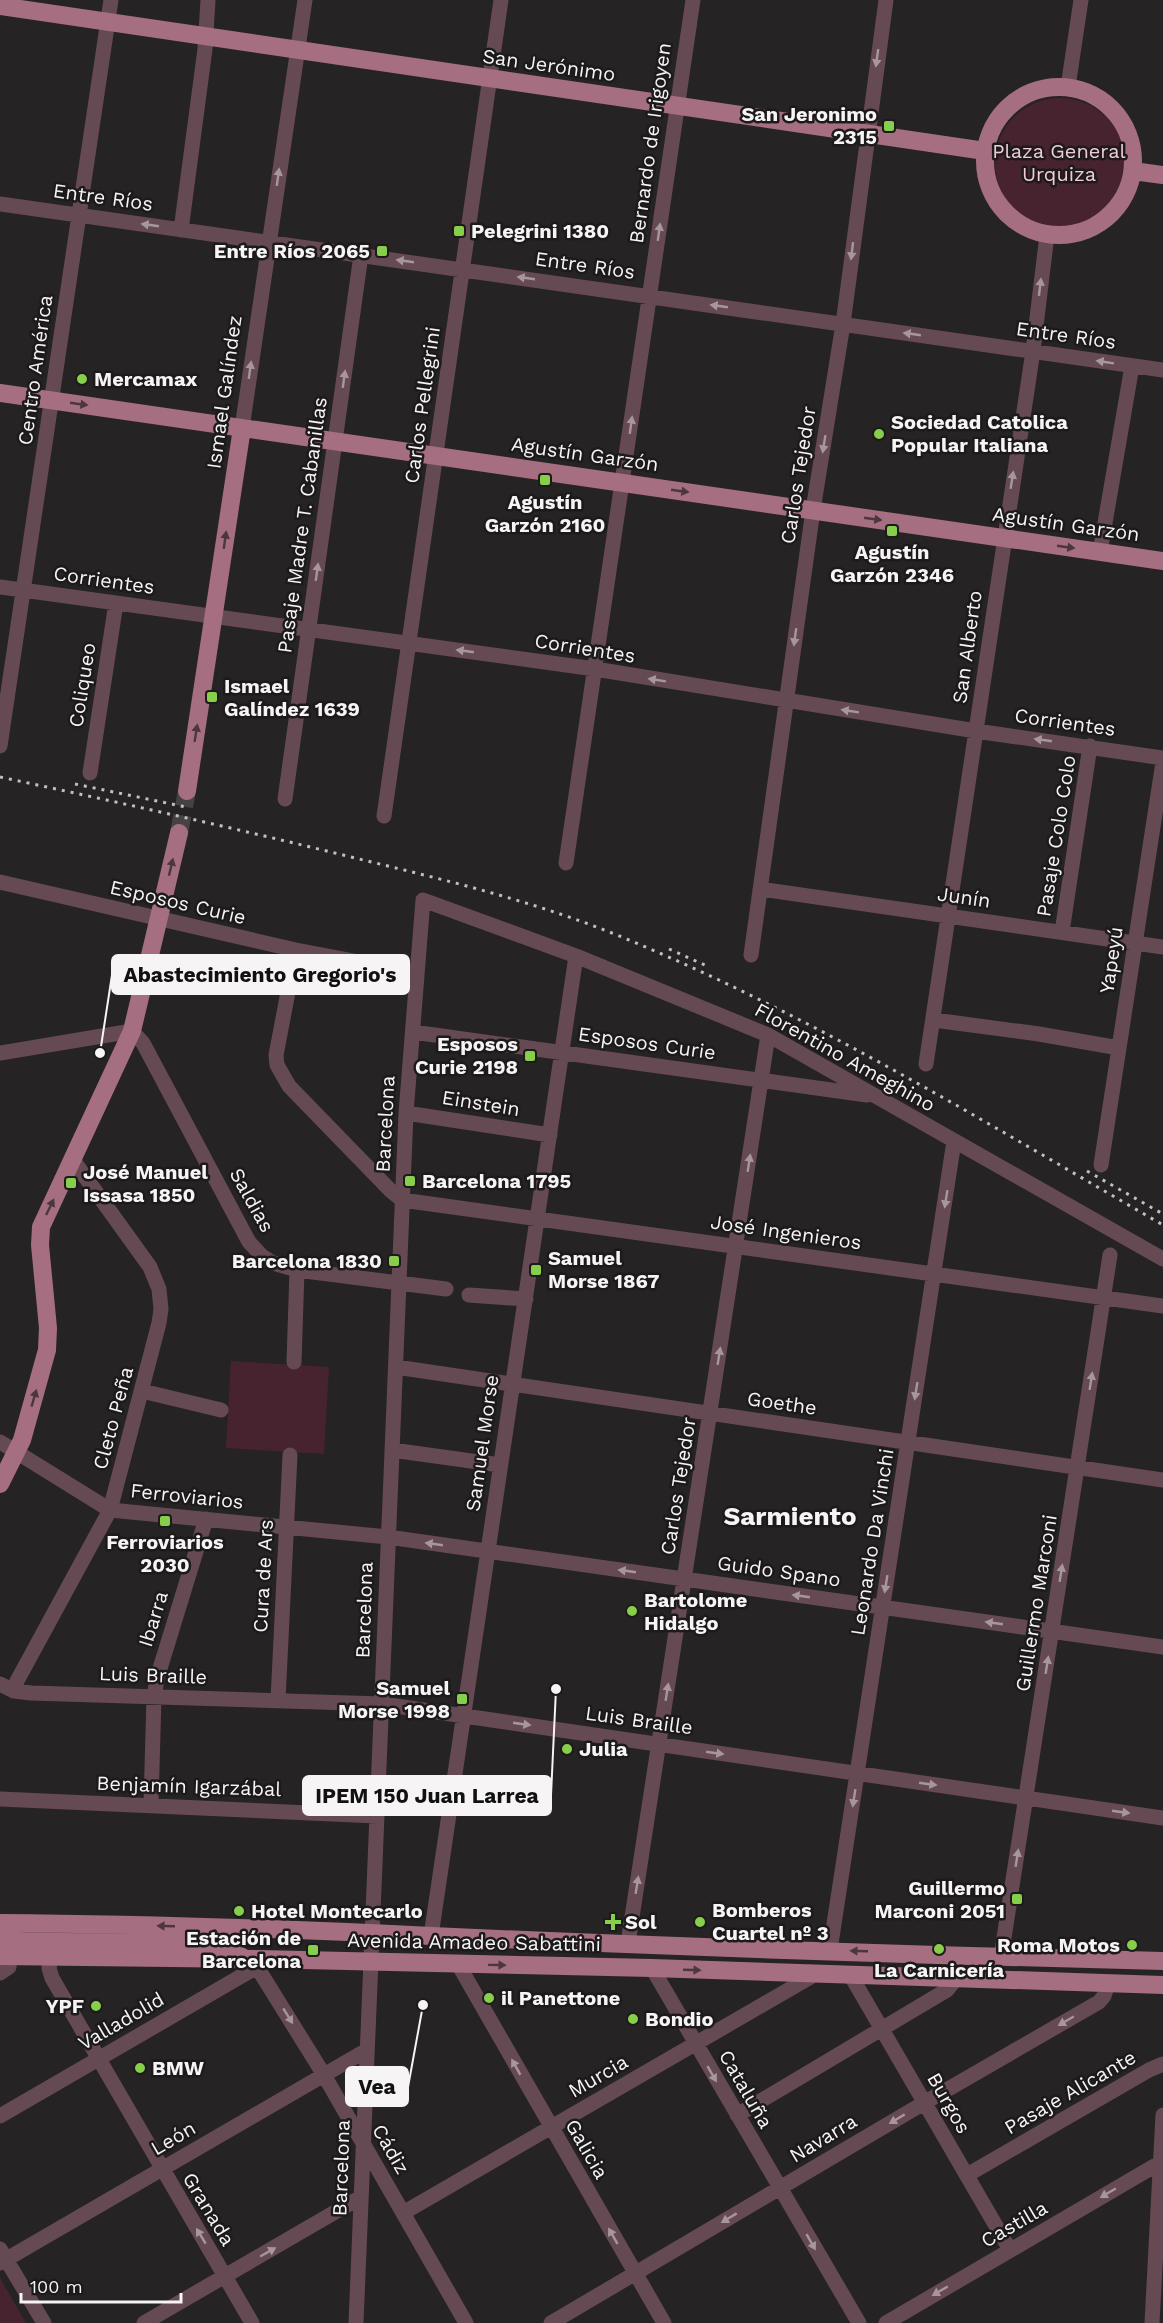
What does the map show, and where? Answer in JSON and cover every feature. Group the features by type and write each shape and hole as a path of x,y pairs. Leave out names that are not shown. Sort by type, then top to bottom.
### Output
{"main road":[{"name":"San Jerónimo","path":"0,6 985,151"},
{"name":"San Jerónimo","path":"0,16 108,23"},
{"path":"1068,87 1090,94 1110,107 1125,125 1132,147 1133,171 1127,194 1113,213 1094,228 1071,235 1047,235 1025,228 1006,214 992,196 985,174 985,151 991,129 1004,110 1023,96 1045,88 1068,87"},
{"path":"1133,171 1163,175"},
{"name":"Agustín Garzón","path":"0,393 1163,561"},
{"name":"Ismael Galíndez","path":"187,791 242,428"},
{"path":"0,1484 17,1454 49,1338 40,1245 41,1227 132,1031 179,833"},
{"name":"Avenida Amadeo Sabattini","path":"0,1923 126,1924 372,1932 1001,1957 1163,1961"},
{"path":"3,1951 210,1944 232,1950 254,1962"},
{"name":"Avenida Amadeo Sabattini","path":"3,1951 51,1957 652,1968 955,1980 1163,1985"}],"street":[{"name":"Centro América","path":"0,746 111,0"},
{"path":"182,230 206,37 208,0"},
{"name":"Ismael Galíndez","path":"242,428 305,0"},
{"name":"Carlos Pellegrini","path":"384,816 501,0"},
{"name":"Bernardo de Irigoyen","path":"566,862 693,0"},
{"name":"Carlos Tejedor","path":"751,956 813,510 843,324 886,0"},
{"path":"1068,87 1081,0"},
{"name":"Entre Ríos","path":"0,204 1163,370"},
{"name":"San Alberto","path":"926,1064 1003,538 1033,351 1047,235"},
{"name":"Pasaje Madre T. Cabanillas","path":"285,800 361,255"},
{"path":"1100,552 1132,366"},
{"name":"Corrientes","path":"0,587 595,669 976,731 1090,746 1163,760"},
{"name":"Coliqueo","path":"90,773 116,603"},
{"name":"Pasaje Colo Colo","path":"1062,932 1090,746"},
{"name":"Yapeyú","path":"1101,1165 1163,760"},
{"name":"Esposos Curie","path":"0,882 296,950 417,973"},
{"name":"Junín","path":"760,889 1163,947"},
{"name":"Florentino Ameghino","path":"423,900 576,956 768,1035 1163,1259"},
{"name":"Barcelona","path":"356,2323 406,1113 423,900"},
{"path":"296,950 278,1045 277,1065 289,1086 402,1200"},
{"name":"Samuel Morse","path":"431,1936 576,956"},
{"path":"934,1020 1039,1034 1119,1048"},
{"path":"0,1053 132,1031"},
{"name":"Saldias","path":"132,1031 143,1043 249,1242 262,1256 273,1263 297,1270 446,1289"},
{"name":"Esposos Curie","path":"413,1032 875,1096"},
{"name":"Carlos Tejedor","path":"628,1943 768,1035"},
{"name":"Einstein","path":"406,1113 550,1135"},
{"name":"Leonardo Da Vinchi","path":"830,1950 954,1141"},
{"name":"Cleto Peña","path":"14,1691 17,1681 110,1510 159,1323 159,1289 150,1267 73,1160"},
{"name":"José Ingenieros","path":"402,1200 1163,1306"},
{"name":"Guillermo Marconi","path":"1001,1957 1110,1255"},
{"path":"294,1362 297,1270"},
{"path":"470,1295 526,1299"},
{"name":"Goethe","path":"396,1367 1163,1480"},
{"path":"141,1391 221,1410"},
{"name":"Ferroviarios","path":"0,1442 110,1510 388,1537"},
{"path":"392,1450 500,1465"},
{"name":"Cura de Ars","path":"278,1700 290,1455"},
{"name":"Ibarra","path":"151,1805 154,1696 158,1675 207,1519"},
{"name":"Guido Spano","path":"388,1537 1163,1647"},
{"name":"Luis Braille","path":"0,1684 14,1691 31,1693 381,1704 1163,1818"},
{"name":"Benjamín Igarzábal","path":"0,1799 377,1816"},
{"path":"0,1972 9,1967 3,1951"},
{"name":"Granada","path":"51,1957 52,1978 252,2323"},
{"name":"Valladolid","path":"0,2116 254,1962"},
{"name":"Cádiz","path":"254,1962 324,2075 466,2323"},
{"name":"Galicia","path":"458,1964 664,2323"},
{"name":"Cataluña","path":"652,1968 859,2323"},
{"name":"Murcia","path":"403,2213 814,1975"},
{"name":"Burgos","path":"851,1976 1010,2250"},
{"path":"737,2115 947,1990 955,1980"},
{"name":"Navarra","path":"551,2323 1099,2002 1108,1984"},
{"name":"León","path":"2,2257 162,2169 367,2050"},
{"name":"Pasaje Alicante","path":"967,2175 1163,2064"},
{"path":"1152,2323 1163,2115"},
{"name":"Castilla","path":"886,2323 1161,2162"},
{"path":"144,2323 361,2197"},
{"path":"2,2257 44,2323"}],"green space":[{"name":"Plaza General Urquiza","path":"1060,98 1085,103 1106,117 1120,138 1125,163 1120,188 1106,209 1085,223 1060,228 1035,223 1014,209 1000,188 995,163 1000,138 1014,117 1035,103"},
{"path":"231,1361 329,1367 324,1454 226,1448"},
{"path":"0,2278 26,2323 0,2323"}],"tunnel":[{"path":"179,833 187,791"}],"railway":[{"path":"0,777 421,874 526,903 595,926 698,970 834,1038 1163,1225"},
{"path":"75,784 186,807"},
{"path":"669,949 707,966"},
{"path":"1087,1171 1163,1214"}],"place":[{"name":"San Jeronimo 2315","path":"889,126"},
{"name":"Pelegrini 1380","path":"459,231"},
{"name":"Entre Ríos 2065","path":"382,251"},
{"name":"Mercamax","path":"82,379"},
{"name":"Sociedad Catolica Popular Italiana","path":"879,434"},
{"name":"Agustín Garzón 2160","path":"545,480"},
{"name":"Agustín Garzón 2346","path":"892,531"},
{"name":"Ismael Galíndez 1639","path":"212,697"},
{"name":"Abastecimiento Gregorio's","path":"100,1053"},
{"name":"Esposos Curie 2198","path":"530,1056"},
{"name":"Barcelona 1795","path":"410,1181"},
{"name":"José Manuel Issasa 1850","path":"71,1183"},
{"name":"Barcelona 1830","path":"394,1261"},
{"name":"Samuel Morse 1867","path":"536,1270"},
{"name":"Ferroviarios 2030","path":"165,1521"},
{"name":"Bartolome Hidalgo","path":"632,1611"},
{"name":"IPEM 150 Juan Larrea","path":"556,1689"},
{"name":"Samuel Morse 1998","path":"462,1699"},
{"name":"Julia","path":"567,1749"},
{"name":"Guillermo Marconi 2051","path":"1017,1899"},
{"name":"Hotel Montecarlo","path":"239,1911"},
{"name":"Sol","path":"613,1922"},
{"name":"Bomberos Cuartel nº 3","path":"700,1922"},
{"name":"Roma Motos","path":"1132,1945"},
{"name":"La Carnicería","path":"939,1949"},
{"name":"Estación de Barcelona","path":"313,1950"},
{"name":"il Panettone","path":"489,1998"},
{"name":"Vea","path":"423,2005"},
{"name":"YPF","path":"96,2006"},
{"name":"Bondio","path":"633,2019"},
{"name":"BMW","path":"140,2068"}],"district":[{"name":"Sarmiento","path":"790,1516"}]}
